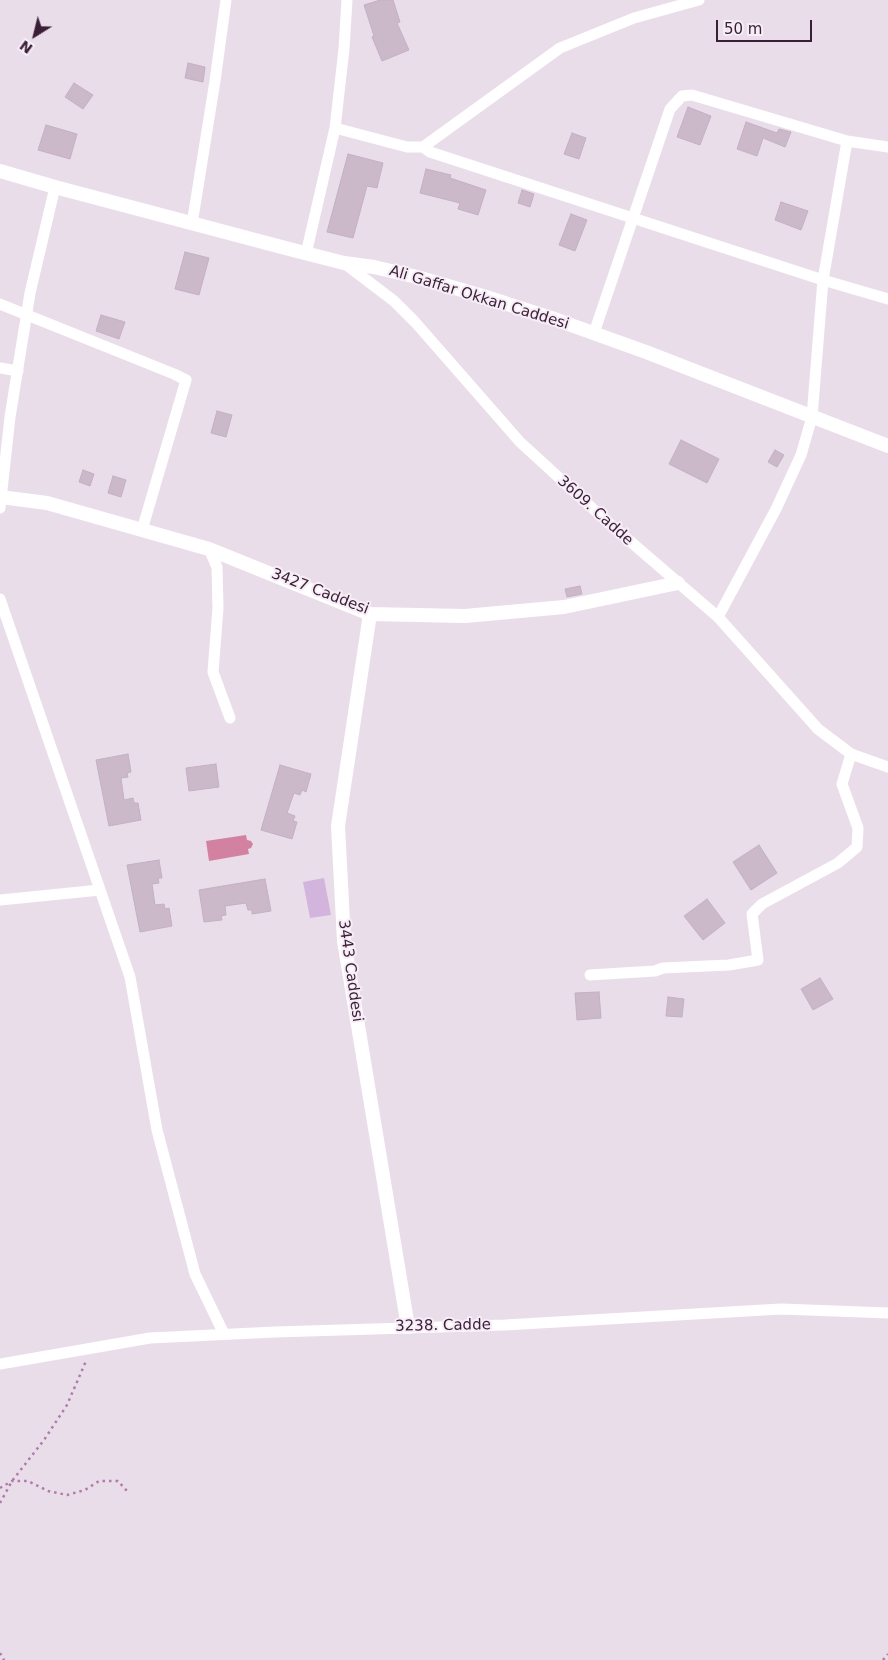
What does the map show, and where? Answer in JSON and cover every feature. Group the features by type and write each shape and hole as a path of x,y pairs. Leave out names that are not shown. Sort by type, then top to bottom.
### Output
{"street":[{"path":"192,224 226,0"},
{"path":"306,254 335,128 344,49 347,0"},
{"path":"423,147 560,48 634,18 699,0"},
{"path":"594,333 670,109 682,96 692,95 846,141 888,148"},
{"path":"335,128 408,147 423,147 430,152 823,280 888,299"},
{"path":"718,617 776,509 801,455 812,417 823,280 846,141"},
{"name":"Ali Gaffar Okkan Caddesi","path":"0,170 55,187 306,254 417,277 495,300 594,333 888,446"},
{"path":"0,501 30,293 55,187"},
{"name":"3609. Cadde","path":"344,263 394,301 415,322 520,442 602,517 718,617 818,729 851,754 888,767"},
{"path":"0,304 186,380 142,530"},
{"path":"0,368 18,371"},
{"name":"3427 Caddesi","path":"0,501 47,503 209,548 370,614 464,616 554,608 678,583"},
{"path":"209,548 217,568 218,608 213,672 230,718"},
{"path":"0,598 130,977 157,1130 195,1274 224,1334"},
{"name":"3443 Caddesi","path":"370,614 338,826 344,941 408,1327"},
{"path":"590,975 655,971 663,968 728,965 758,960 752,914 762,904 838,863 857,847 858,828 842,784 851,754"},
{"path":"0,900 100,890"},
{"name":"3238. Cadde","path":"0,1364 150,1338 514,1324 781,1309 888,1313"}],"path":[{"path":"0,1503 12,1481 44,1440 67,1405 93,1348"},
{"path":"0,1488 12,1481 28,1482 48,1491 66,1495 85,1490 99,1481 118,1481 127,1491"},
{"path":"0,1653 4,1660"},
{"path":"883,1660 888,1654"}],"shaded area":[{"path":"246,835 247,840 253,844 248,849 249,854 209,861 206,841"},
{"path":"324,878 331,915 310,918 303,882"}],"building":[{"path":"380,0 393,0 400,22 397,23 409,50 382,61 372,37 374,36 364,5"},
{"path":"188,63 205,67 203,82 185,78"},
{"path":"74,83 93,95 83,109 65,97"},
{"path":"688,107 711,116 700,145 677,137"},
{"path":"746,122 777,133 779,129 791,132 785,147 763,138 757,156 737,149"},
{"path":"46,125 77,134 70,159 38,150"},
{"path":"572,133 586,138 579,159 564,154"},
{"path":"348,154 383,163 377,188 367,186 353,238 327,232"},
{"path":"426,169 451,175 450,178 486,190 478,215 458,209 460,203 420,193"},
{"path":"522,190 534,194 530,207 518,203"},
{"path":"781,202 808,211 801,230 775,220"},
{"path":"571,214 587,220 575,251 559,245"},
{"path":"185,252 209,258 199,295 175,289"},
{"path":"101,315 125,322 119,339 96,331"},
{"path":"217,411 232,415 226,437 211,433"},
{"path":"681,440 719,459 707,483 669,464"},
{"path":"775,450 784,455 777,467 768,462"},
{"path":"83,470 94,474 90,486 79,482"},
{"path":"113,476 126,480 121,497 108,493"},
{"path":"580,586 582,594 567,597 565,589"},
{"path":"128,754 131,772 127,773 128,777 121,778 124,800 133,798 134,803 138,803 141,820 109,826 96,760"},
{"path":"216,764 219,787 189,791 186,768"},
{"path":"280,765 311,774 306,792 302,790 300,795 294,793 287,813 295,816 293,821 297,822 292,839 261,830"},
{"path":"759,845 777,873 751,890 733,862"},
{"path":"159,860 162,878 158,878 159,883 152,884 155,905 164,904 165,909 169,908 172,926 140,932 127,865"},
{"path":"265,879 271,911 252,914 252,910 248,910 246,903 225,906 226,915 221,916 222,920 204,922 199,890"},
{"path":"707,899 725,923 703,940 684,916"},
{"path":"820,978 833,999 813,1010 801,989"},
{"path":"599,992 601,1018 577,1020 575,993"},
{"path":"668,997 684,999 682,1017 666,1016"}]}
